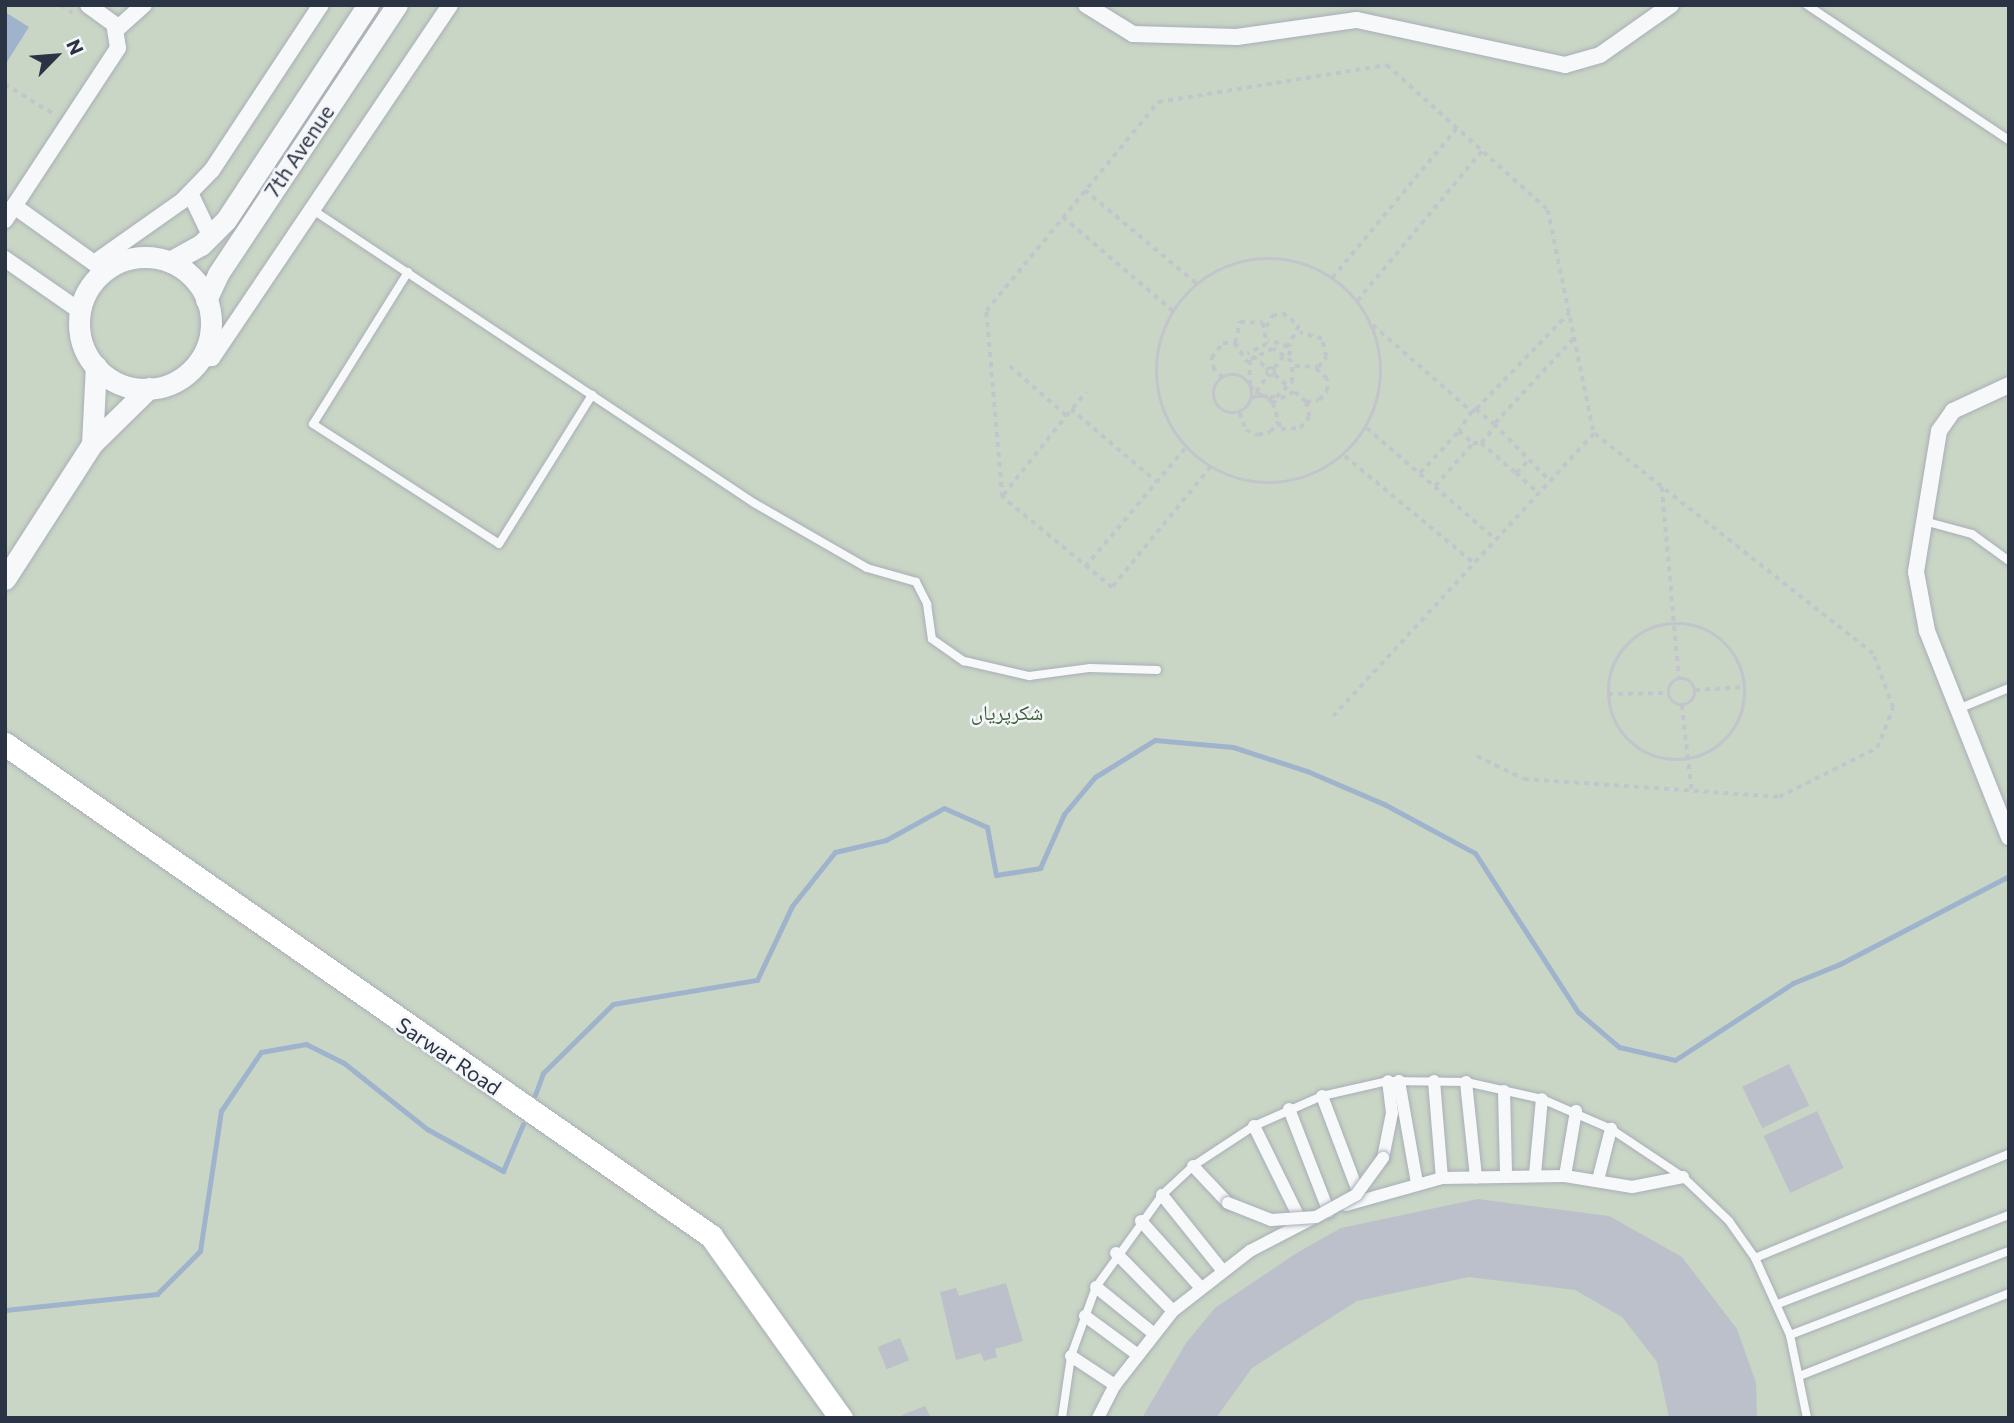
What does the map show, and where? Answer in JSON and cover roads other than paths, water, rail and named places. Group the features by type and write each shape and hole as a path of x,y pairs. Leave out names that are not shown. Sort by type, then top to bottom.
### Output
{"main road":[{"name":"Sarwar Road","path":"6,747 416,1035 702,1229 738,1269 841,1418"}],"street":[{"path":"117,29 144,5"},
{"path":"117,29 118,48 10,213 99,267 140,257 170,262 195,280 206,300 210,331 199,359 178,380 149,388 126,386 96,366 82,340 80,311 89,288 99,267 190,193 212,170 321,5"},
{"name":"7th Avenue","path":"170,262 211,237 368,5"},
{"name":"7th Avenue","path":"206,300 218,274 397,5"},
{"path":"199,359 212,358 450,5"},
{"path":"1086,5 1133,33 1237,37 1357,20 1565,65 1600,55 1671,5"},
{"path":"85,12 117,29"},
{"path":"190,193 211,237"},
{"path":"5,259 80,311"},
{"path":"92,444 96,366"},
{"path":"2009,385 1953,411 1938,431 1916,572 1919,601 2009,837"},
{"path":"5,579 92,444 149,388"},
{"path":"1193,1166 1228,1203 1270,1220 1316,1217 1356,1195 1383,1158 1392,1113 1394,1081"},
{"path":"1394,1081 1416,1183"},
{"path":"1434,1081 1442,1178"},
{"path":"1466,1082 1476,1177"},
{"path":"1504,1091 1506,1175"},
{"path":"1322,1096 1361,1199"},
{"path":"1535,1174 1542,1099"},
{"path":"1289,1109 1329,1212"},
{"path":"1565,1176 1576,1111"},
{"path":"1254,1126 1301,1223"},
{"path":"1598,1180 1611,1129"},
{"path":"1098,1418 1115,1385 1153,1333 1173,1311 1222,1270 1301,1223 1361,1199 1442,1178 1535,1174 1598,1180 1632,1187 1683,1177"},
{"path":"1162,1195 1222,1270"},
{"path":"1140,1222 1201,1288"},
{"path":"1116,1253 1173,1311"},
{"path":"1096,1287 1153,1333"},
{"path":"1085,1316 1138,1355"},
{"path":"1071,1356 1115,1385"}],"lane":[{"path":"1807,5 2009,140"},
{"path":"313,210 754,503 867,568 916,582 927,604 932,639 964,661 1030,676 1111,667 1157,670"},
{"path":"408,272 313,424 499,544 592,395"},
{"path":"1924,521 1972,534 2009,561"},
{"path":"1958,709 2009,688"},
{"path":"1062,1418 1071,1356 1096,1287 1116,1253 1140,1222 1162,1195 1193,1166 1254,1126 1322,1096 1394,1081 1434,1081 1466,1082 1542,1099 1576,1111 1611,1129 1683,1177 1728,1222 1755,1258 1790,1335 1802,1375 1807,1418"},
{"path":"1755,1258 2009,1154"},
{"path":"1778,1304 2009,1215"},
{"path":"1790,1335 2009,1251"},
{"path":"1802,1375 2009,1293"}],"water":[{"path":"5,12 29,27 5,65"}],"waterway":[{"path":"535,1095 543,1073 613,1004 757,980 792,906 835,852 886,840 944,808 987,827 996,875 1040,868 1064,814 1095,777 1155,740 1233,747 1307,771 1384,804 1475,853 1578,1012 1619,1047 1675,1060 1793,983 1840,964 2009,876"},
{"path":"5,1310 157,1294 200,1251 221,1111 261,1052 306,1044 344,1063 427,1129 503,1171 523,1124"}],"park label":[{"name":"شکرپریاں","path":"1007,712"}]}
